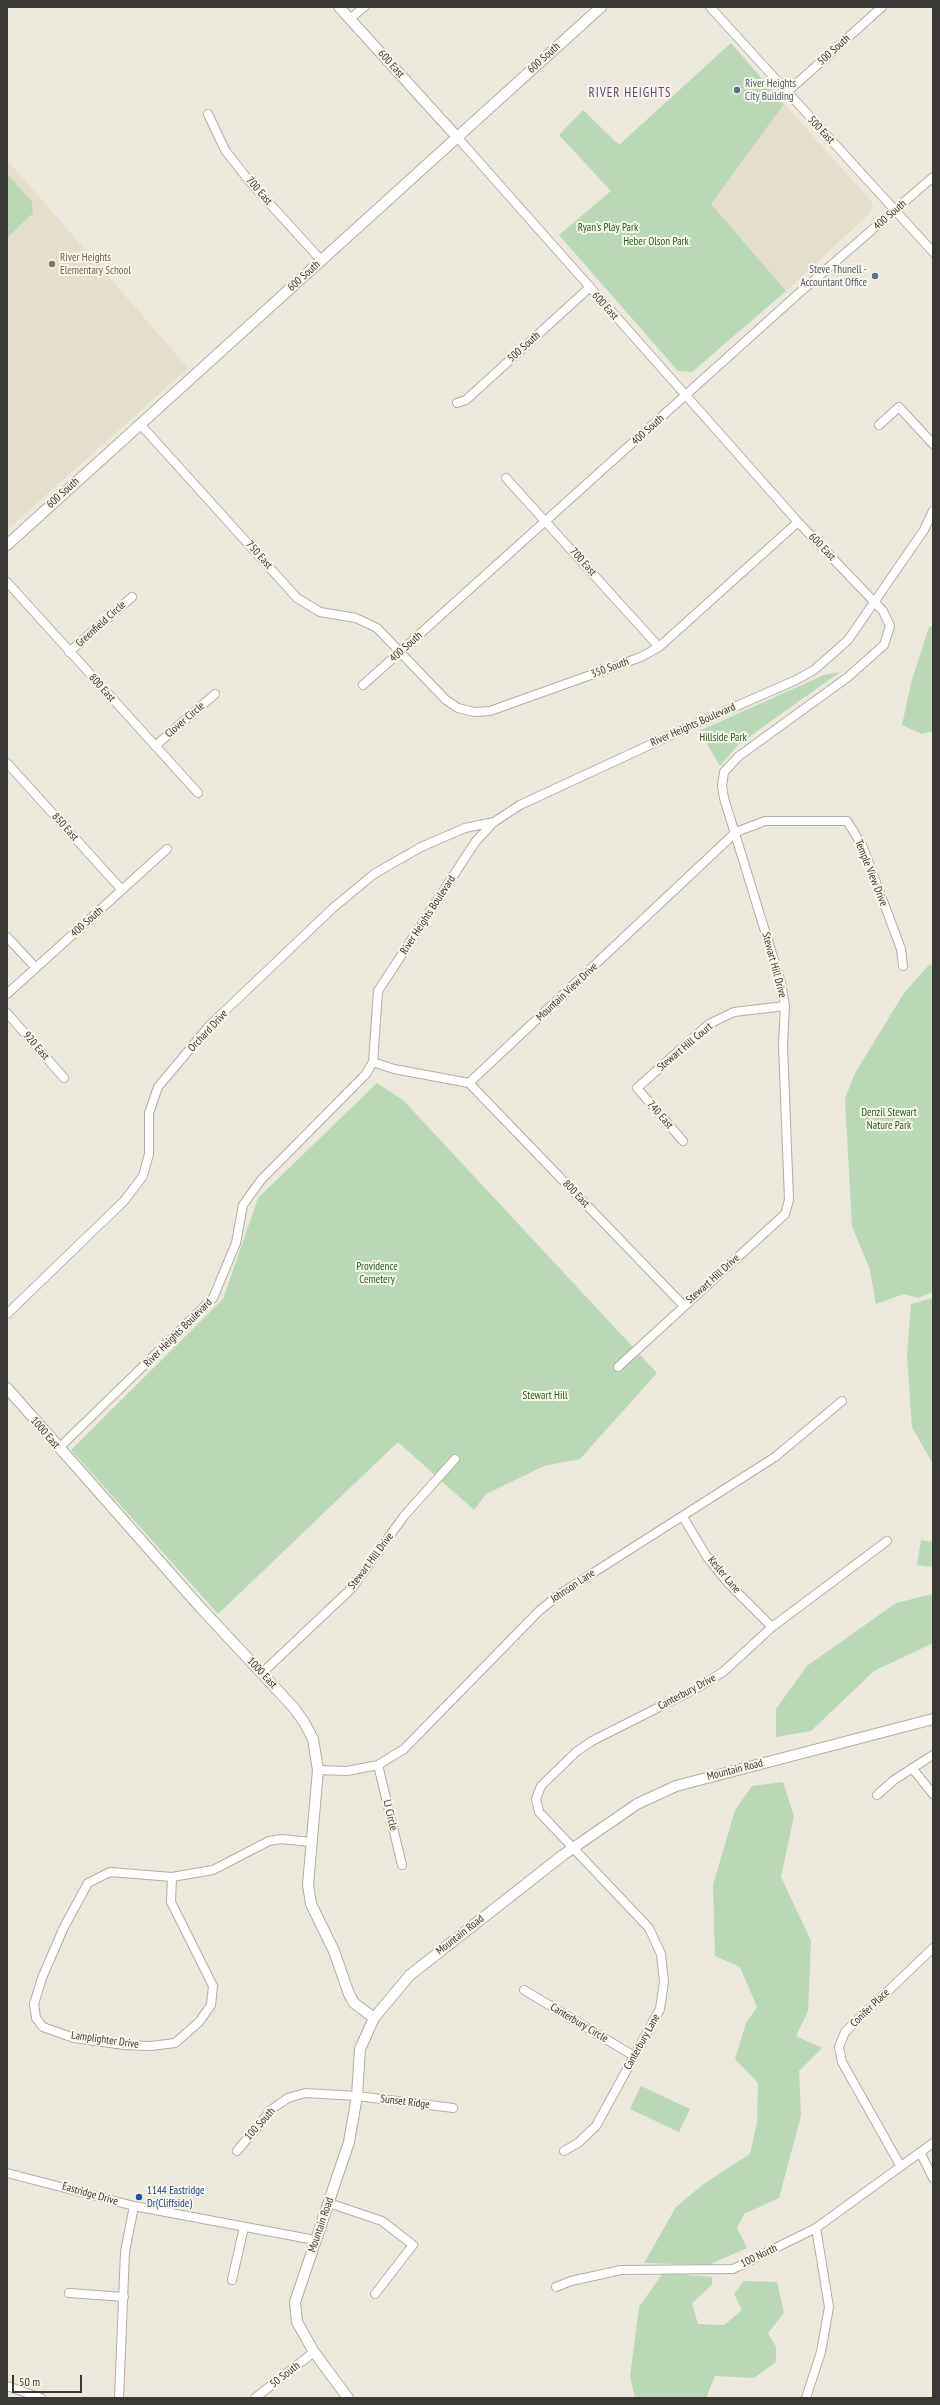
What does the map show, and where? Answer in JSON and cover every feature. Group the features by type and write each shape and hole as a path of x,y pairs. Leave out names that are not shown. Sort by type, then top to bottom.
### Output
{"street":[{"name":"600 East","path":"339,7 457,137 589,288 798,522 876,602"},
{"path":"350,19 364,7"},
{"name":"600 South","path":"7,545 601,7"},
{"name":"500 East","path":"710,7 786,93 896,210 933,252"},
{"name":"500 South","path":"786,93 882,7"},
{"name":"700 East","path":"208,114 225,150 250,182 321,260"},
{"name":"400 South","path":"363,685 933,177"},
{"name":"500 South","path":"458,403 466,400 589,288"},
{"path":"879,425 899,407 933,444"},
{"name":"750 East","path":"140,424 297,598 320,612 356,618 377,628 401,651"},
{"name":"700 East","path":"506,478 659,647"},
{"name":"River Heights Boulevard","path":"59,1448 213,1298 236,1243 243,1205 261,1180 366,1074 372,1062 378,991 476,841 494,822 520,805 682,730 796,680 814,670 848,640 876,602 924,530 933,511"},
{"name":"350 South","path":"401,651 446,700 458,708 474,712 490,711 641,656 659,647 798,522"},
{"name":"800 East","path":"7,582 198,793"},
{"name":"Greenfield Circle","path":"69,652 132,597"},
{"name":"Stewart Hill Drive","path":"618,1367 784,1214 789,1200 783,1045 785,1006 781,982 722,786 724,772 740,756 848,677 884,645 890,626 883,611 876,602"},
{"name":"Clover Circle","path":"155,746 215,694"},
{"name":"850 East","path":"7,763 122,890"},
{"name":"Temple View Drive","path":"736,832 766,821 847,821 862,845 901,949 903,966"},
{"name":"Orchard Drive","path":"7,1314 124,1202 143,1176 149,1154 149,1113 158,1087 210,1026 333,908 374,874 421,847 465,828 494,822"},
{"name":"Mountain View Drive","path":"469,1083 736,832"},
{"name":"400 South","path":"7,994 167,849"},
{"path":"7,937 36,968"},
{"name":"Stewart Hill Court","path":"637,1088 709,1024 734,1012 785,1006"},
{"name":"920 East","path":"7,1013 64,1078"},
{"path":"372,1062 394,1070 469,1083"},
{"name":"800 East","path":"469,1083 684,1306"},
{"name":"740 East","path":"637,1088 684,1141"},
{"name":"1000 East","path":"7,1388 304,1722 312,1739 318,1770 308,1885 312,1904 334,1951 352,1999 374,2018"},
{"name":"Johnson Lane","path":"318,1770 347,1771 378,1765 404,1749 538,1611 560,1594 775,1457 842,1401"},
{"name":"Stewart Hill Drive","path":"262,1674 352,1588 404,1516 455,1459"},
{"name":"Kesler Lane","path":"683,1517 708,1557 724,1578 772,1627"},
{"name":"Canterbury Drive","path":"572,1849 540,1812 536,1799 541,1786 576,1752 592,1741 697,1688 723,1672 772,1627 887,1541"},
{"name":"Mountain Road","path":"348,2398 314,2352 297,2322 295,2302 349,2142 357,2096 360,2049 374,2018 410,1975 572,1849 637,1804 676,1786 933,1719"},
{"path":"878,1794 894,1780 933,1755"},
{"name":"LJ Circle","path":"378,1765 402,1865"},
{"path":"912,1768 933,1794"},
{"name":"Lamplighter Drive","path":"172,1877 171,1902 212,1986 211,2005 199,2022 175,2043 151,2046 124,2045 74,2038 43,2027 36,2018 34,2004 38,1991 64,1927 88,1883 110,1872 172,1877 213,1870 269,1841 281,1839 311,1842"},
{"name":"Canterbury Lane","path":"564,2151 578,2143 596,2126 660,2009 664,1982 661,1954 649,1928 572,1849"},
{"name":"Conifer Place","path":"900,2165 842,2062 839,2047 845,2032 933,1948"},
{"name":"Canterbury Circle","path":"524,1990 634,2056"},
{"name":"100 South","path":"237,2151 272,2108 288,2098 305,2093 357,2096"},
{"name":"Sunset Ridge","path":"357,2096 453,2108"},
{"name":"100 North","path":"556,2287 571,2281 621,2270 733,2269 816,2228 900,2165 933,2143"},
{"path":"920,2152 933,2178"},
{"name":"Eastridge Drive","path":"7,2173 134,2206 315,2240"},
{"path":"329,2203 382,2221 413,2245 375,2294"},
{"path":"120,2398 126,2252 134,2206"},
{"path":"232,2280 244,2227"},
{"path":"806,2398 821,2352 829,2307 816,2228"},
{"path":"69,2294 124,2297"},
{"name":"50 South","path":"255,2398 314,2352"},
{"path":"7,2386 41,2398"}],"shaded area":[{"path":"784,104 872,202 871,212 786,291 711,204"},
{"name":"River Heights Elementary School","path":"7,160 188,368 7,530"}],"green space":[{"name":"Heber Olson Park","path":"731,43 784,104 711,204 786,291 692,372 678,371 559,235 611,191 559,135 583,110 619,145"},
{"path":"7,174 32,202 33,213 7,238"},
{"path":"933,626 933,731 922,734 902,725 911,683 929,627"},
{"name":"Hillside Park","path":"840,672 739,744 720,766 699,731 824,675"},
{"name":"Denzil Stewart Nature Park","path":"933,964 933,1292 918,1298 904,1294 876,1304 870,1270 852,1226 845,1099 855,1073 904,993 929,965"},
{"name":"Providence Cemetery","path":"377,1083 403,1100 657,1373 580,1459 544,1466 486,1494 474,1510 398,1442 218,1614 71,1450 223,1299 258,1198"},
{"path":"933,1298 933,1464 912,1427 907,1355 911,1304"},
{"path":"921,1540 933,1542 933,1567 917,1565"},
{"path":"933,1594 933,1643 874,1671 811,1731 776,1737 776,1709 807,1666 896,1603"},
{"path":"783,1782 794,1816 781,1877 811,1941 808,2011 796,2036 822,2048 799,2071 801,2116 779,2198 744,2214 737,2228 747,2248 708,2265 644,2263 676,2207 705,2183 750,2154 757,2122 758,2083 735,2059 746,2023 757,2007 740,1967 715,1956 713,1885 735,1810 752,1786"},
{"path":"641,2086 690,2109 679,2132 630,2109"},
{"path":"663,2273 712,2277 712,2285 692,2303 698,2324 724,2325 742,2310 734,2294 744,2281 777,2282 784,2313 768,2333 776,2347 776,2362 754,2378 715,2376 706,2398 635,2398 630,2376 639,2307"}],"place":[{"name":"River Heights City Building","path":"737,90"},
{"name":"River Heights Elementary School","path":"52,264"},
{"name":"Steve Thunell - Accountant Office","path":"875,276"},
{"name":"1144 Eastridge Dr(Cliffside)","path":"139,2197"}],"district":[{"name":"RIVER HEIGHTS","path":"630,93"}],"park label":[{"name":"Ryan's Play Park","path":"608,228"},
{"name":"Stewart Hill","path":"545,1396"}]}
